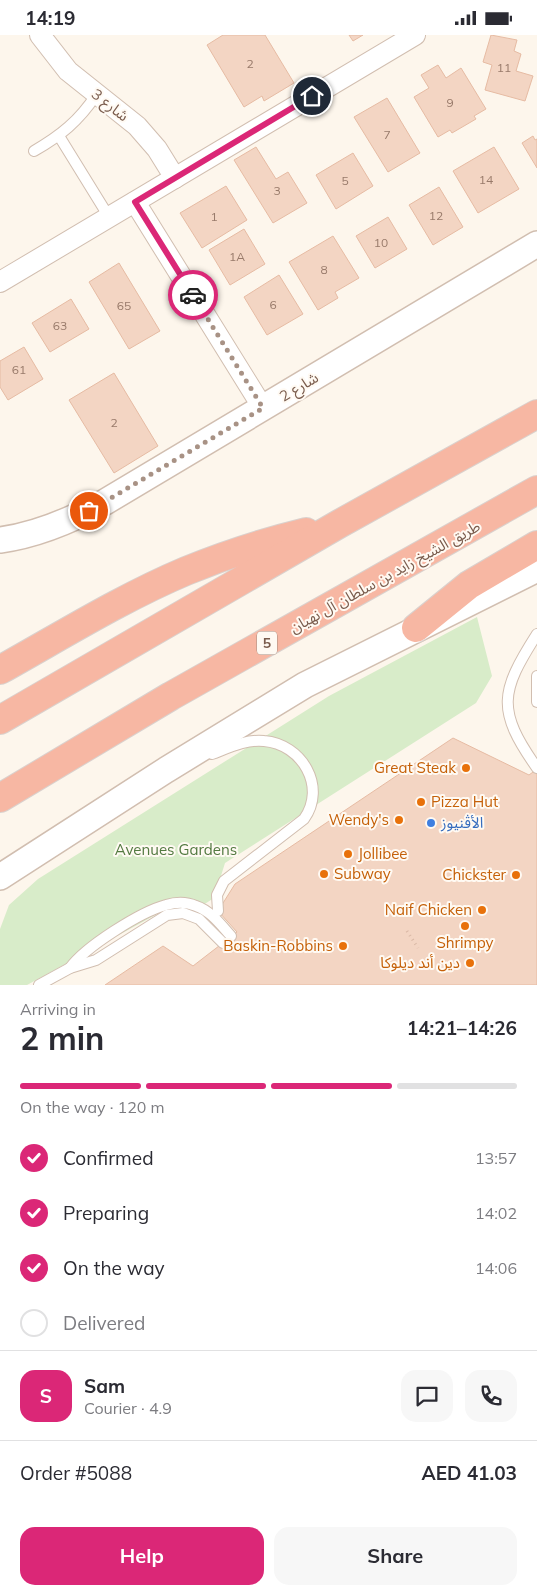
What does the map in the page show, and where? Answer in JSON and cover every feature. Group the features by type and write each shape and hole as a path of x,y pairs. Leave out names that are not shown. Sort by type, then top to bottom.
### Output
{"highway":[{"path":"0,720 339,523 537,414"},
{"name":"طريق الشيخ زايد بن سلطان آل نهيان","path":"0,798 171,696 537,491"},
{"path":"0,670 126,600 186,571 258,545 339,523"},
{"path":"416,628 469,585 537,545"}],"street":[{"name":"شارع 3","path":"40,35 68,71 137,126 157,149 175,178"},
{"path":"0,282 415,35"},
{"path":"135,202 263,408"},
{"name":"شارع 2","path":"0,540 41,531 72,520 537,244"},
{"path":"0,897 10,871 166,770 305,685 537,569"}],"lane":[{"path":"34,151 73,125 96,95"},
{"path":"59,136 109,217"},
{"path":"537,634 515,669 509,688 508,714 518,741 537,768"},
{"path":"537,676 537,702"},
{"path":"166,770 239,744 263,741 275,743 296,755 312,781 313,801 304,819 224,881 217,895 218,911"},
{"path":"39,985 70,968 89,949 148,913 167,905 187,903 204,910 227,939"}],"path":[{"path":"407,931 418,948"}],"green space":[{"name":"Avenues Gardens","path":"477,617 492,676 476,703 225,863 214,898 200,907 183,900 27,985 0,985 0,929 9,905 38,879 329,696"}],"building":[{"path":"223,35 265,35 294,83 264,101 262,96 244,107 207,45"},
{"path":"349,35 363,35 353,41"},
{"path":"491,35 517,40 514,51 521,54 516,71 533,76 525,101 485,90 492,65 483,62"},
{"path":"438,65 446,78 461,68 486,109 474,116 476,119 452,133 450,130 438,137 414,97 429,88 421,75"},
{"path":"387,98 420,153 388,172 354,117"},
{"path":"533,136 535,140 537,139 537,168 522,143"},
{"path":"256,147 276,179 288,172 307,203 273,223 234,160"},
{"path":"494,147 519,189 478,213 453,171"},
{"path":"353,153 373,186 336,209 316,175"},
{"path":"226,186 247,220 202,248 180,213"},
{"path":"439,187 463,227 433,245 409,205"},
{"path":"388,217 407,249 375,268 356,236"},
{"path":"244,229 265,264 230,285 209,250"},
{"path":"333,236 359,278 335,292 338,298 318,310 289,262"},
{"path":"119,263 160,331 129,349 89,282"},
{"path":"279,275 303,314 267,335 244,297"},
{"path":"71,299 89,329 50,352 32,323"},
{"path":"24,347 43,379 8,400 0,387 0,361"},
{"path":"114,373 158,446 114,473 69,400"},
{"name":"الأڤنيوز","path":"453,738 529,775 537,769 537,985 105,985 163,946 193,966 237,932 218,911 235,884"}],"way so far":[{"path":"89,511 263,408 193,295"}],"place":[{"name":"Great Steak","path":"466,768"},
{"name":"Pizza Hut","path":"421,802"},
{"name":"Wendy's","path":"399,820"},
{"name":"الأڤنيوز","path":"431,823"},
{"name":"Jollibee","path":"348,854"},
{"name":"Subway","path":"324,874"},
{"name":"Chickster","path":"516,875"},
{"name":"Naif Chicken","path":"482,910"},
{"name":"Shrimpy","path":"465,926"},
{"name":"Baskin-Robbins","path":"343,946"},
{"name":"دين أند ديلوكا","path":"470,963"}],"route":[{"path":"193,295 135,202 312,96"}]}
